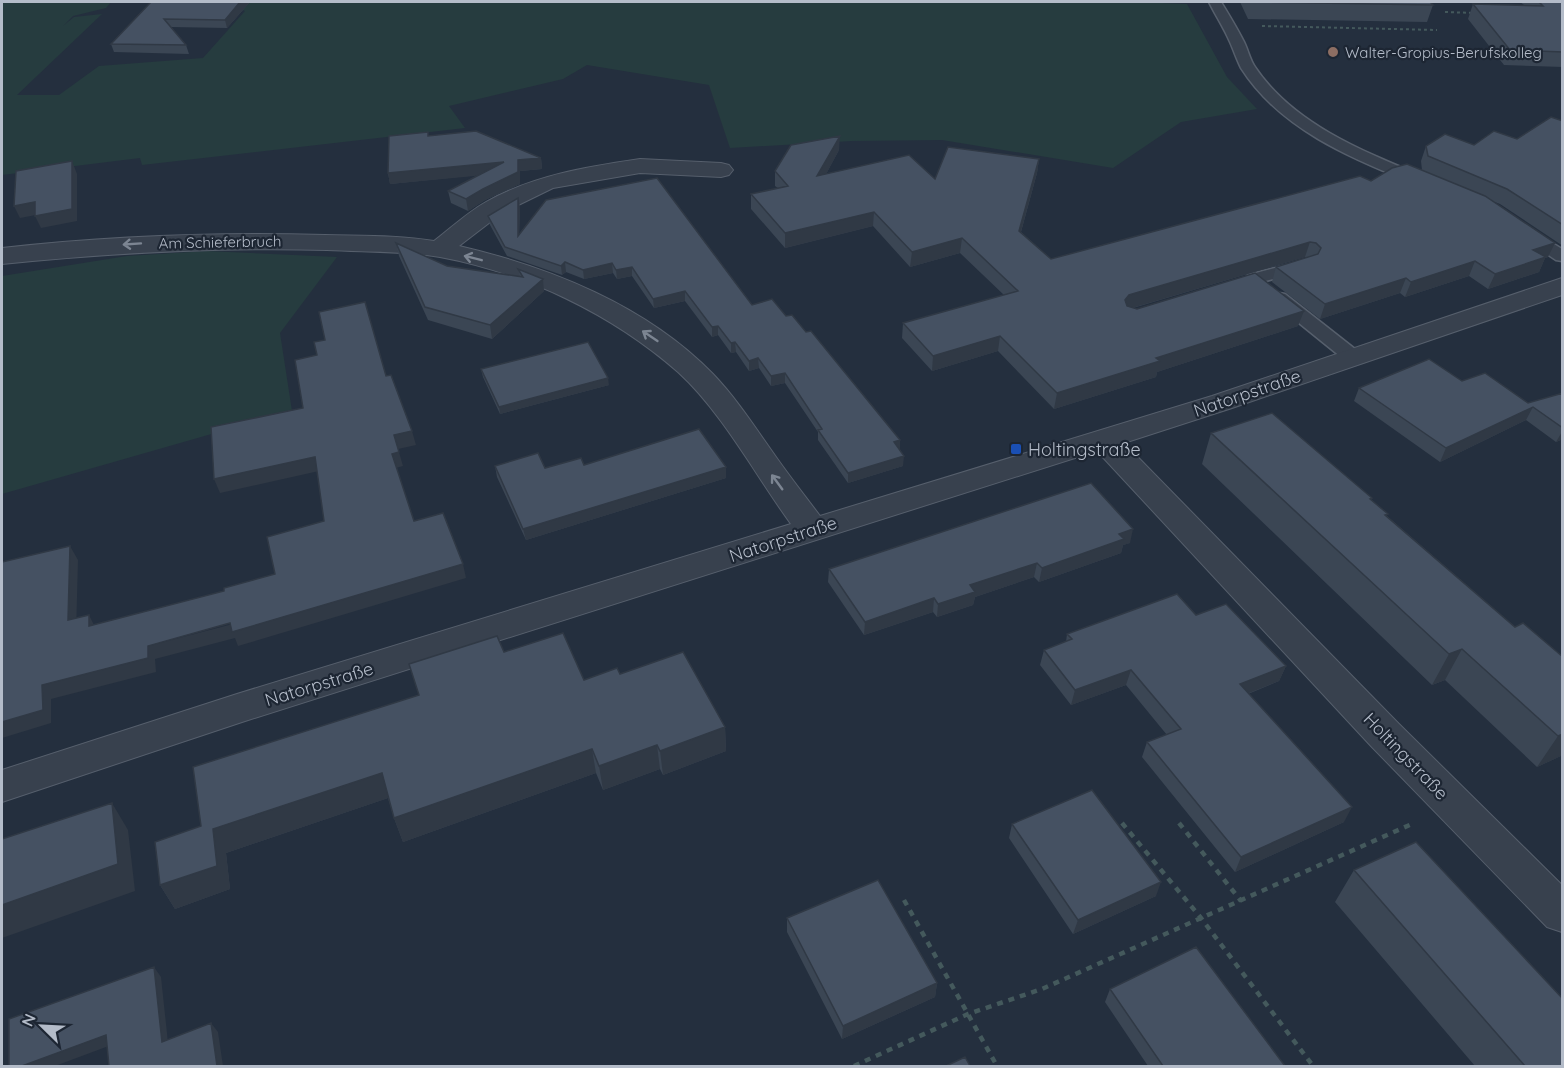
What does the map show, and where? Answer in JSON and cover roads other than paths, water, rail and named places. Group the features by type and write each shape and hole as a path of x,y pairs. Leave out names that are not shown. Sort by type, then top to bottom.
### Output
{"street":[{"path":"439,250 493,208 546,183 640,166 721,170"},
{"name":"Am Schieferbruch","path":"2,256 168,242 264,240 410,246 485,261 568,290 628,321 668,348 692,369 728,409 777,482 813,529"},
{"name":"Natorpstraße","path":"2,786 813,529 1104,440 1563,286"},
{"name":"Holtingstraße","path":"1104,440 1451,802 1563,913"}],"lane":[{"path":"1215,2 1248,67 1269,93 1286,108 1307,124 1353,150 1429,184"},
{"path":"1515,225 1563,256"},
{"path":"1232,286 1305,264"},
{"path":"1254,279 1353,357"}],"place":[{"name":"Walter-Gropius-Berufskolleg","path":"1333,52"},
{"name":"Holtingstraße","path":"1016,449"}]}
